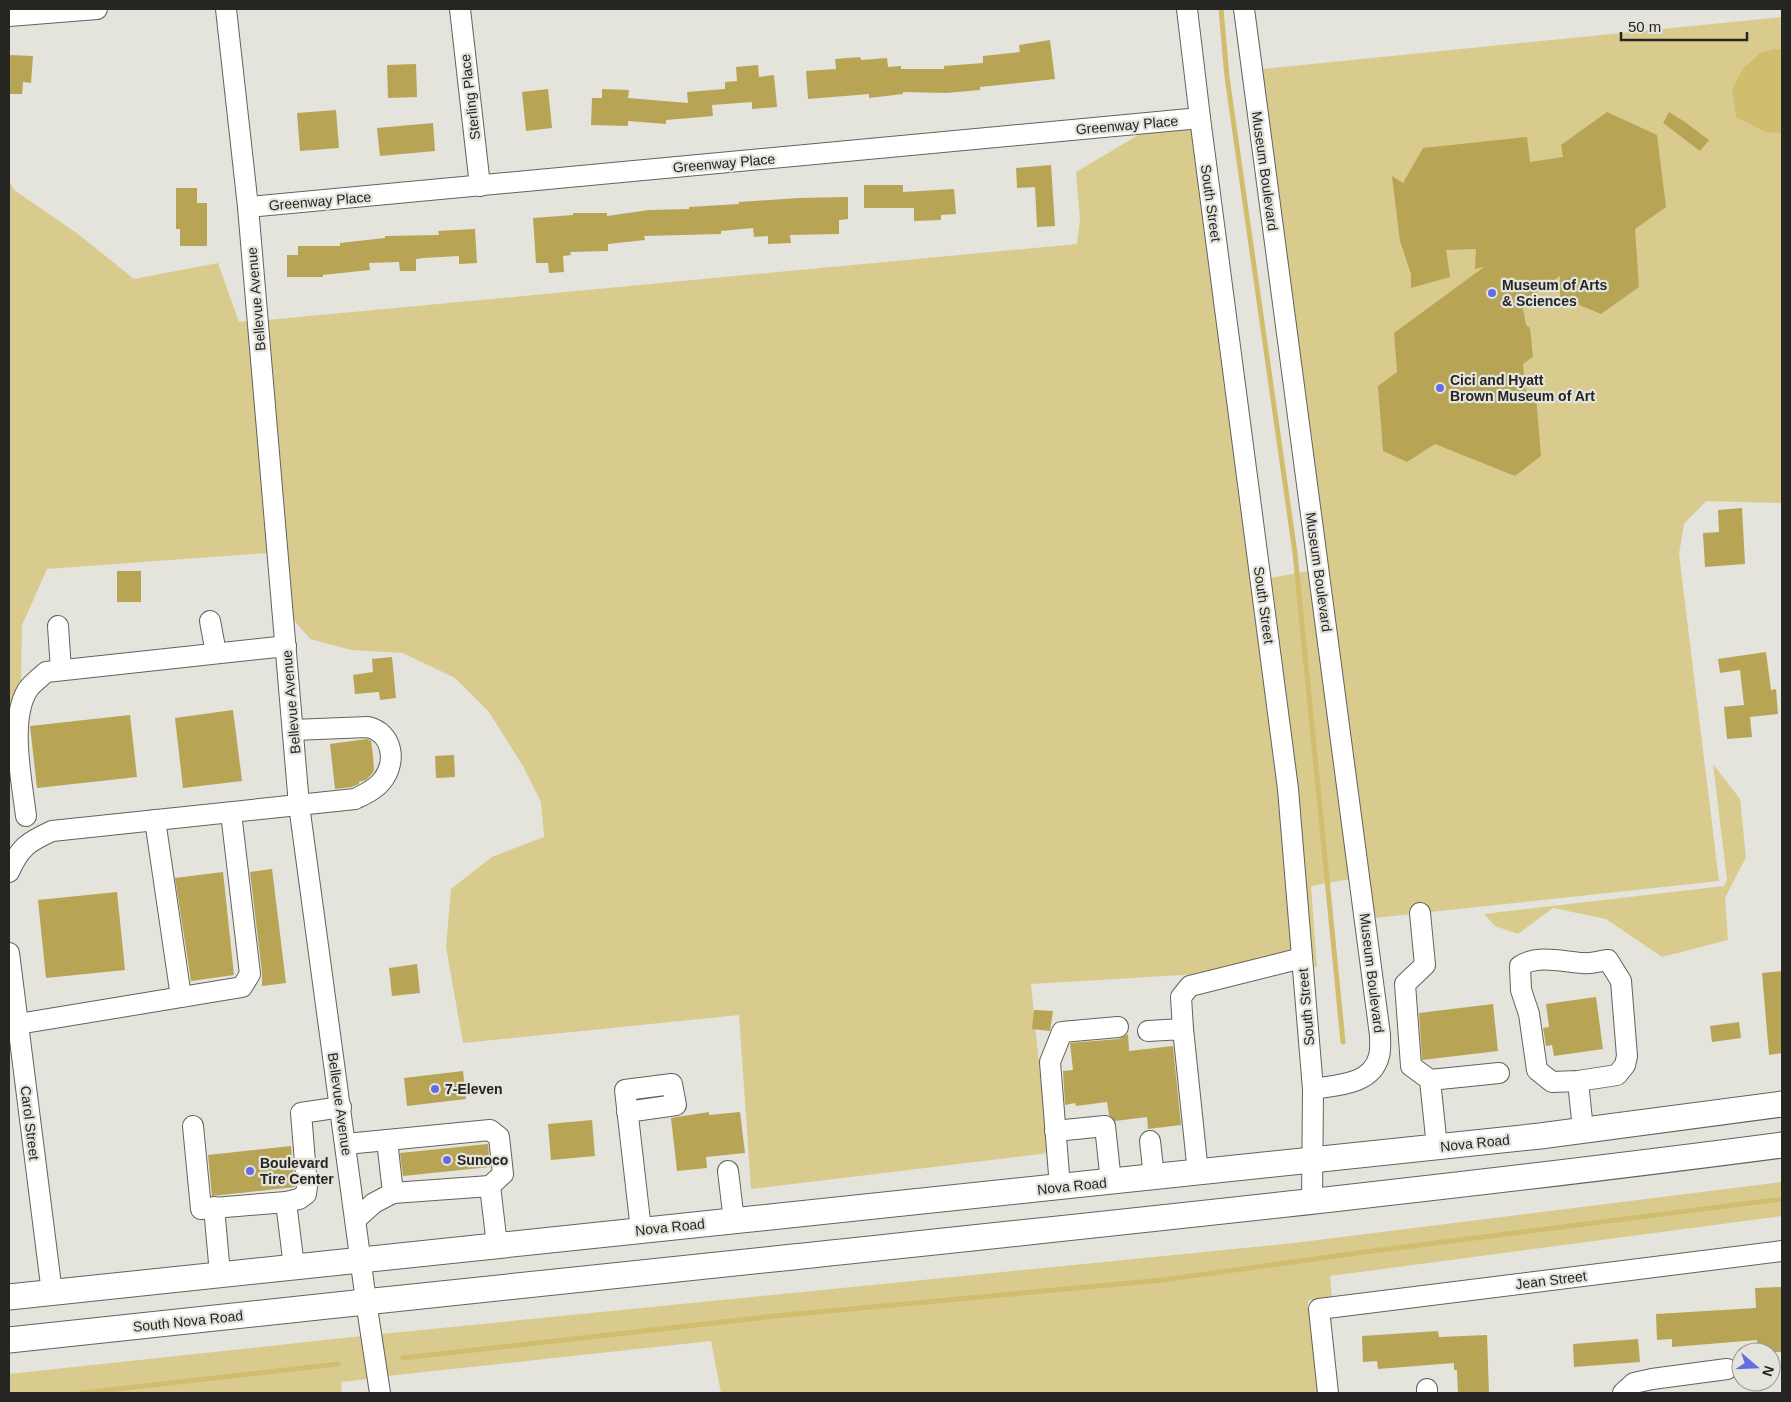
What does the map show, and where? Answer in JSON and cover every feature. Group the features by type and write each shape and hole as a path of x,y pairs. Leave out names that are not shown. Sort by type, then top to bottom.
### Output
{"main road":[{"name":"Nova Road","path":"362,1260 1540,1136 1782,1104"},
{"path":"366,1301 1312,1203 1566,1173 1782,1144"},
{"path":"9,1297 362,1260"},
{"name":"South Nova Road","path":"9,1340 366,1301"}],"street":[{"path":"9,16 97,9"},
{"name":"Bellevue Avenue","path":"226,9 248,207 299,806 380,1393"},
{"name":"Sterling Place","path":"460,9 480,186"},
{"name":"South Street","path":"1187,9 1288,789 1313,1089 1312,1203"},
{"name":"Museum Boulevard","path":"1244,9 1380,1036 1379,1055 1374,1069 1356,1082 1313,1089"},
{"name":"Greenway Place","path":"248,207 1200,118"},
{"path":"210,621 216,653"},
{"path":"58,626 61,670"},
{"path":"37,838 17,819 17,734 18,717 27,690 46,672 286,646"},
{"path":"9,872 16,854 32,840 52,831 355,799 370,792 381,782 389,769 391,758 388,740 377,730 368,727 293,730"},
{"path":"18,1024 242,987 250,974 231,813"},
{"path":"155,820 181,997"},
{"path":"1420,913 1425,965 1405,984 1411,1066 1430,1080 1499,1073"},
{"name":"Carol Street","path":"9,953 52,1292"},
{"path":"1198,1173 1181,997 1190,986 1302,958"},
{"path":"1542,960 1586,963 1608,960 1621,981 1627,1056 1625,1065 1617,1075 1570,1081 1552,1082 1537,1070 1529,1014 1521,986 1520,966 1527,962 1542,960"},
{"path":"1060,1187 1050,1062 1062,1032 1118,1027"},
{"path":"1148,1031 1183,1029"},
{"path":"1380,1036 1409,1033"},
{"path":"1430,1080 1437,1147"},
{"path":"1570,1081 1584,1130"},
{"path":"193,1126 201,1209 286,1202 299,1199 306,1194 301,1113 341,1107"},
{"path":"627,1112 641,1230"},
{"path":"1055,1131 1106,1126 1111,1182"},
{"path":"346,1144 490,1130 499,1137 503,1174 490,1186 393,1193 374,1203 356,1219"},
{"path":"387,1140 393,1193"},
{"path":"1150,1141 1154,1178"},
{"path":"728,1171 734,1221"},
{"path":"490,1186 497,1245"},
{"path":"286,1202 294,1267"},
{"path":"214,1208 220,1274"},
{"name":"Jean Street","path":"1328,1393 1319,1309 1782,1251"},
{"path":"1623,1393 1634,1383 1727,1369"}],"shaded area":[{"path":"1782,17 1782,503 1706,501 1684,524 1679,554 1719,881 1365,919 1252,70"},
{"path":"1773,49 1782,49 1782,133 1765,132 1736,117 1732,90 1742,70 1760,53"},
{"path":"1191,128 1279,789 1292,951 1199,974 1031,984 1048,1153 751,1189 739,1015 463,1043 446,947 451,889 492,857 544,837 541,802 523,766 489,712 455,678 403,653 351,650 310,639 293,619 267,320 1077,244 1080,219 1076,172 1142,133"},
{"path":"9,181 14,190 78,234 134,279 218,263 239,322 248,321 268,553 47,569 22,625 21,678 28,714 9,716"},
{"path":"1309,571 1350,879 1311,886 1317,967 1313,967 1312,964 1314,963 1298,788 1270,578"},
{"path":"1713,764 1740,799 1746,857 1725,898 1728,940 1662,957 1606,919 1553,908 1518,934 1495,926 1484,914 1724,886 1727,880"},
{"path":"1782,1182 1782,1216 1330,1276 1332,1298 1309,1300 1308,1302 1318,1393 721,1393 711,1341 387,1376 381,1334 1294,1243"},
{"path":"362,1336 368,1379 341,1382 342,1393 9,1393 9,1374"}],"building":[{"path":"1050,40 1055,79 980,87 980,90 946,93 903,92 903,94 869,98 869,94 808,99 806,71 836,69 835,59 860,57 861,60 887,58 888,67 901,66 901,69 944,69 944,66 983,63 983,56 1020,52 1019,45"},
{"path":"9,55 33,56 31,83 23,82 22,94 9,94"},
{"path":"416,64 417,97 388,98 387,65"},
{"path":"758,65 759,77 774,75 777,107 752,109 752,102 712,105 713,116 666,120 666,124 628,121 628,126 591,125 592,98 602,98 602,89 629,90 628,98 688,103 687,92 725,89 725,82 737,81 736,67"},
{"path":"548,89 552,128 526,131 522,92"},
{"path":"336,110 339,148 300,151 297,113"},
{"name":"Museum of Arts & Sciences","path":"1607,112 1657,135 1666,207 1635,229 1639,287 1601,314 1560,297 1560,276 1522,303 1526,325 1530,328 1533,357 1523,364 1526,393 1536,396 1541,456 1515,476 1435,444 1407,462 1383,451 1378,386 1397,372 1394,333 1484,267 1475,269 1476,249 1446,250 1450,277 1411,288 1411,274 1400,241 1392,176 1403,183 1423,148 1527,137 1530,162 1563,157 1561,145"},
{"path":"1669,112 1709,140 1700,151 1663,123"},
{"path":"433,123 435,151 380,156 377,128"},
{"path":"1051,165 1055,226 1037,227 1035,187 1017,188 1016,168"},
{"path":"864,185 903,185 903,192 954,189 956,214 941,215 941,220 914,221 914,208 864,208"},
{"path":"176,188 197,188 197,203 207,203 207,246 180,246 180,229 176,229"},
{"path":"848,197 848,219 839,220 839,234 790,235 791,243 768,244 768,236 754,237 753,228 721,231 721,234 644,236 645,240 608,244 608,251 570,252 571,255 563,256 564,272 549,273 548,263 536,263 533,218 573,215 573,213 607,213 607,216 649,210 689,209 689,207 739,204 739,202"},
{"path":"475,229 477,263 459,264 459,256 423,258 416,259 416,271 400,271 399,262 369,263 370,270 323,275 323,277 287,277 287,255 298,255 298,246 340,246 340,243 385,238 385,236 439,235 438,231"},
{"path":"1742,508 1745,564 1705,567 1703,533 1719,532 1718,510"},
{"path":"117,571 141,571 141,602 117,602"},
{"path":"1766,652 1771,690 1776,689 1778,714 1750,717 1752,737 1727,739 1724,707 1744,705 1740,670 1720,673 1718,659"},
{"path":"392,657 396,698 380,700 379,692 355,694 353,675 373,672 372,659"},
{"path":"233,710 242,781 183,788 175,718"},
{"path":"130,715 137,777 37,788 30,726"},
{"path":"367,739 371,741 374,770 372,774 366,780 352,787 335,789 330,744"},
{"path":"454,755 455,777 436,778 435,756"},
{"path":"272,869 286,983 262,986 250,872"},
{"path":"223,872 234,975 191,981 175,878"},
{"path":"117,892 125,970 46,978 38,900"},
{"path":"417,964 420,993 392,996 389,968"},
{"path":"1782,971 1782,1053 1769,1055 1762,973"},
{"path":"1596,997 1603,1049 1554,1056 1552,1045 1546,1046 1543,1028 1549,1027 1546,1004"},
{"path":"1493,1004 1498,1051 1422,1060 1419,1013"},
{"path":"1034,1010 1053,1011 1050,1031 1032,1029"},
{"path":"1739,1022 1741,1038 1712,1042 1710,1026"},
{"path":"1128,1034 1129,1051 1173,1046 1181,1125 1148,1129 1147,1117 1115,1121 1109,1115 1107,1102 1076,1106 1075,1103 1065,1105 1063,1071 1073,1070 1070,1043 1119,1039"},
{"name":"7-Eleven","path":"463,1071 466,1099 407,1106 404,1078"},
{"path":"709,1112 709,1115 740,1112 745,1153 706,1157 707,1168 677,1171 671,1118"},
{"path":"592,1120 595,1156 551,1160 548,1124"},
{"name":"Sunoco","path":"488,1144 490,1167 403,1176 400,1153"},
{"name":"Boulevard Tire Center","path":"291,1146 295,1187 212,1196 208,1155"},
{"path":"1782,1287 1782,1352 1781,1342 1757,1342 1757,1340 1672,1347 1672,1339 1657,1340 1656,1314 1756,1308 1755,1288"},
{"path":"1438,1331 1439,1337 1487,1335 1489,1393 1458,1393 1457,1370 1454,1370 1454,1363 1378,1369 1377,1361 1363,1362 1362,1336"},
{"path":"1638,1339 1640,1362 1574,1367 1573,1344"}],"waterway":[{"path":"1221,9 1227,77 1295,553 1343,1042"},
{"path":"403,1358 785,1315 1163,1280 1357,1253 1782,1199"},
{"path":"82,1393 338,1364"}],"place":[{"name":"Museum of Arts & Sciences","path":"1492,293"},
{"name":"Cici and Hyatt Brown Museum of Art","path":"1440,388"},
{"name":"7-Eleven","path":"435,1089"},
{"name":"Sunoco","path":"447,1160"},
{"name":"Boulevard Tire Center","path":"250,1171"}]}
